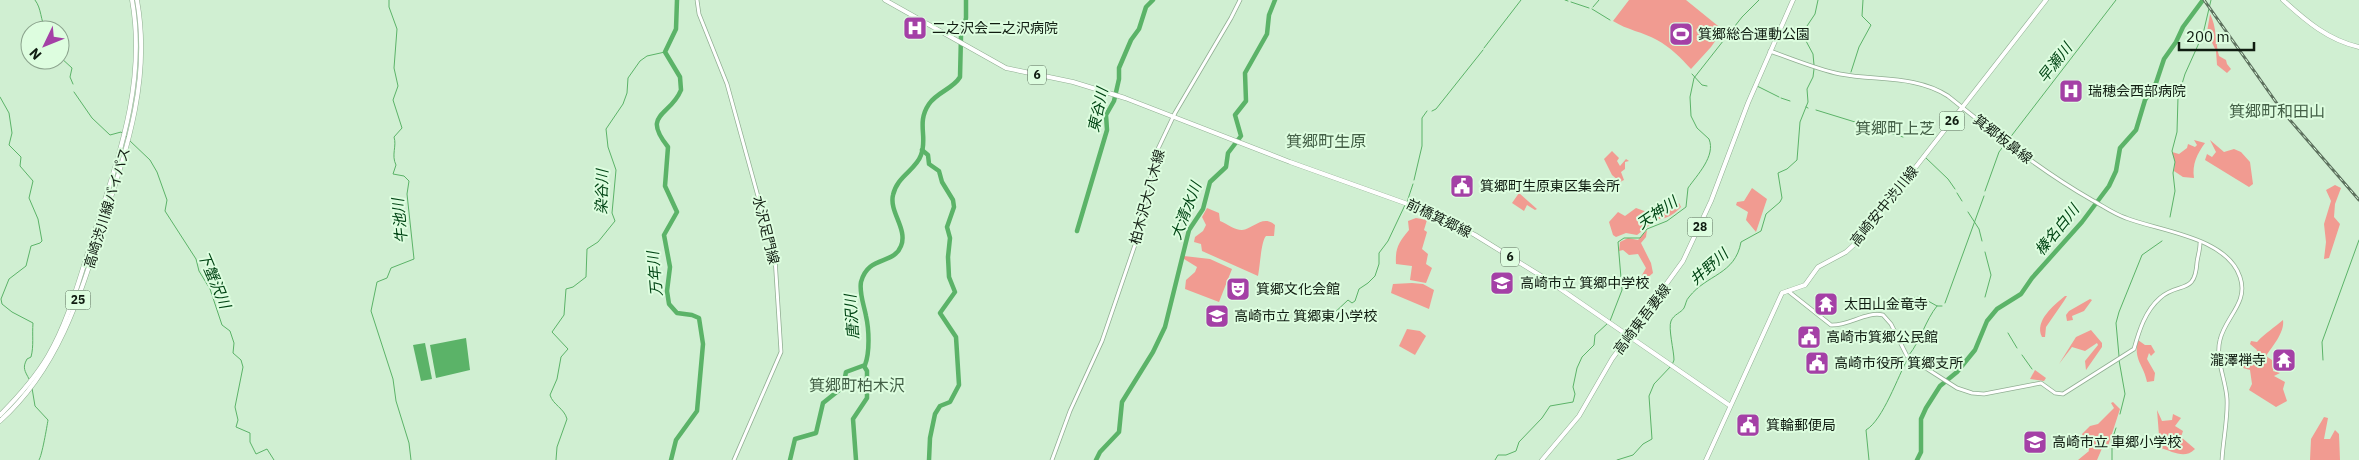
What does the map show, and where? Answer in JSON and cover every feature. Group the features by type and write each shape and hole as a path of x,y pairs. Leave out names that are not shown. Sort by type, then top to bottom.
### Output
{"main road":[{"name":"高崎渋川線バイパス","path":"0,421 24,393 55,344 71,306 125,136 137,67 132,0"},
{"name":"高崎渋川線バイパス","path":"0,414 35,384 58,346 71,319 129,137 142,70 137,0"},
{"name":"水沢足門線","path":"696,0 699,14 730,92 775,258 781,352 734,460"},
{"name":"前橋箕郷線","path":"885,0 1006,68 1115,95 1174,116 1237,141 1406,202 1475,235 1546,280 1729,405"},
{"name":"柏木沢大八木線","path":"1052,460 1070,411 1102,341 1141,228 1156,154 1174,116 1232,18 1240,0"},
{"name":"高崎東吾妻線","path":"1542,460 1579,416 1608,366 1685,258 1711,201 1770,50 1793,0"},
{"name":"高崎安中渋川線","path":"1706,460 1729,405 1782,293 1805,285 1818,267 1846,252 1858,241 2046,0"},
{"path":"2283,0 2318,30 2335,40 2359,47"},
{"name":"箕郷板鼻線","path":"1770,50 1840,74 1927,85 1948,96 2046,172 2106,208 2132,220 2200,242 2229,259 2237,269 2242,284 2240,301 2222,332 2219,344 2218,354 2227,401 2222,460"},
{"path":"1788,290 1790,295 1831,325 1843,325 1872,314 1883,315 1891,324 1907,356 1968,393 1984,394 2041,383 2055,393 2065,394 2080,382 2134,349 2142,324 2154,304 2165,294 2187,285 2195,278 2200,242"}],"shaded area":[{"name":"箕郷総合運動公園","path":"1629,0 1686,0 1723,30 1711,47 1691,69 1662,43 1613,21"},
{"path":"2210,14 2214,24 2219,56 2226,60 2231,69 2227,73 2217,65 2216,51 2207,32"},
{"path":"2194,140 2205,143 2196,159 2194,178 2183,177 2174,171 2175,162 2172,152 2179,154 2187,148 2188,144 2195,147 2197,145"},
{"path":"2210,140 2224,152 2234,149 2241,152 2250,162 2253,184 2249,187 2205,160 2207,154 2212,157 2216,152"},
{"path":"1612,151 1619,158 1617,161 1620,166 1626,159 1629,161 1625,162 1625,169 1621,172 1624,180 1620,182 1612,175 1604,159"},
{"path":"2335,185 2341,188 2335,204 2334,217 2340,224 2329,258 2324,259 2326,242 2324,224 2331,201 2326,190"},
{"path":"1752,188 1767,199 1756,232 1746,220 1748,212 1736,205 1737,202 1744,201"},
{"path":"1519,193 1537,209 1535,210 1527,205 1524,211 1512,203"},
{"path":"1679,203 1681,207 1674,213 1668,217 1658,219 1658,213 1674,209"},
{"path":"1207,208 1219,213 1220,221 1239,230 1246,229 1262,221 1271,222 1275,225 1274,236 1266,236 1264,239 1258,276 1202,251 1201,244 1194,242 1195,237 1203,231 1206,225 1202,217"},
{"path":"1636,208 1647,212 1652,223 1637,235 1626,233 1616,237 1613,235 1609,222 1618,212 1625,216"},
{"path":"1416,218 1427,220 1424,230 1427,232 1422,249 1428,254 1426,264 1432,268 1426,283 1410,280 1412,266 1396,264 1398,246 1409,230 1408,221"},
{"path":"1647,230 1646,237 1641,243 1651,263 1653,273 1646,279 1642,275 1646,268 1638,254 1629,255 1623,250 1619,251 1620,242 1628,238 1638,240"},
{"path":"1184,256 1210,259 1232,269 1219,302 1185,289 1186,280 1195,272 1197,267 1184,259"},
{"path":"1393,284 1423,284 1434,290 1429,309 1391,293"},
{"path":"2067,296 2046,327 2045,337 2042,337 2040,331 2043,319"},
{"path":"2090,299 2092,300 2084,311 2072,316 2073,320 2067,321 2066,315 2069,311"},
{"path":"2283,320 2280,334 2266,356 2275,362 2273,371 2280,373 2274,376 2285,382 2283,389 2287,401 2276,407 2249,390 2252,384 2250,370 2243,368 2242,360 2256,356 2257,350 2250,344 2251,341 2257,342"},
{"path":"1407,329 1420,331 1426,336 1415,355 1399,346"},
{"path":"2091,330 2102,343 2102,347 2086,370 2085,361 2098,345 2097,343 2085,351 2072,347 2059,364 2076,337"},
{"path":"466,338 470,370 436,378 430,345"},
{"path":"2138,340 2145,345 2151,345 2155,352 2151,356 2149,353 2147,359 2155,373 2154,381 2147,382 2138,358"},
{"path":"425,343 432,379 421,381 413,345"},
{"path":"2035,370 2046,378 2044,381 2030,379"},
{"path":"2113,402 2120,409 2108,446 2104,441 2102,443 2103,446 2097,460 2078,460 2089,451 2082,434 2090,426 2098,424 2114,408 2111,403"},
{"path":"2157,410 2162,421 2172,420 2173,414 2181,418 2175,426 2183,431 2181,437 2195,449 2187,454 2183,454 2160,448"},
{"path":"2324,417 2328,418 2324,439 2330,439 2335,430 2339,434 2340,460 2310,460 2311,439"}],"waterway":[{"name":"下蟹沢川","path":"35,0 42,20"},
{"name":"牛池川","path":"389,0 389,7 397,29 394,68 398,86 393,100 402,128 394,137 396,165 393,174 404,176 409,181 407,194 414,259 391,268 387,278 377,282 371,311 393,379 396,401 409,443 411,460"},
{"name":"万年川","path":"671,460 676,440 697,411 703,344 699,318 677,313 669,304 667,291 670,267 664,235 677,212 665,186 668,147 660,136 657,121 671,106 681,90 680,77 665,52 676,29 677,0"},
{"name":"唐沢川","path":"790,460 795,439 816,433 823,403 843,387 846,372 865,365 868,354 868,334 861,295 861,282 864,273 869,268 893,256 901,246 903,240 902,233 892,201 893,195 898,183 915,165 921,155 925,111 936,96 953,85 960,77 961,36 966,18 966,0"},
{"name":"東谷川","path":"1077,231 1107,130 1106,115 1114,101 1119,79 1119,68 1131,40 1139,29 1146,7 1153,0"},
{"name":"大清水川","path":"1096,460 1100,452 1119,432 1122,402 1153,352 1165,327 1189,230 1203,209 1210,182 1226,167 1228,153 1241,136 1235,115 1246,101 1245,73 1267,34 1269,15 1275,0"},
{"path":"1484,48 1521,0"},
{"path":"1593,7 1599,0"},
{"name":"天神川","path":"1610,321 1622,290 1618,242 1624,238 1640,238 1647,229 1667,221 1686,207 1688,188 1708,159 1710,152 1709,139 1697,128 1691,116 1690,97 1694,78 1742,17 1759,0"},
{"name":"井野川","path":"1814,65 1813,54 1806,41 1805,29 1815,14 1818,0"},
{"path":"1851,72 1859,47 1871,25 1862,16 1863,0"},
{"name":"早瀬川","path":"2009,139 2116,0"},
{"name":"榛名白川","path":"1917,460 1921,452 1921,419 1926,408 1940,386 1957,372 1975,350 1987,321 1997,309 2021,294 2032,278 2082,222 2109,186 2116,171 2120,148 2136,130 2145,100 2156,83 2164,59 2176,42 2183,27 2203,0"},
{"path":"2170,217 2175,191 2173,173 2175,162 2172,151 2177,132 2178,97 2185,74 2203,34 2211,0"},
{"path":"1571,2 1589,8"},
{"path":"1592,9 1610,20"},
{"path":"1432,111 1436,109 1483,50"},
{"name":"染谷川","path":"556,460 557,447 567,419 564,412 550,395 557,379 561,357 568,349 552,332 564,315 566,289 573,287 586,277 587,249 598,242 615,221 612,213 616,170 608,147 606,129 623,104 627,93 628,78 640,61 647,56 665,52"},
{"name":"下蟹沢川","path":"70,66 72,68 70,77 73,84"},
{"name":"井野川","path":"1617,460 1633,455 1643,444 1652,439 1649,396 1654,384 1672,365 1674,360 1670,329 1672,319 1683,310 1688,298 1696,289 1727,268 1738,253 1741,242 1761,231 1766,214 1780,202 1782,198 1778,173 1787,169 1797,160 1800,122 1808,102 1807,89 1813,77 1814,69"},
{"path":"1692,74 1702,85 1707,86"},
{"path":"1757,86 1779,97"},
{"name":"下蟹沢川","path":"74,92 92,118 110,135 121,132 127,137"},
{"path":"0,97 9,113 12,133 9,145 21,157 20,166 33,181 29,198 38,219 42,241 31,246 26,266 9,279 1,299 2,304 12,312 33,323 32,353 31,357 25,362 24,367 29,379"},
{"path":"1781,98 1790,101"},
{"path":"1816,110 1868,126"},
{"path":"1414,180 1422,146 1422,118 1427,111"},
{"path":"1874,128 1903,137"},
{"name":"下蟹沢川","path":"129,140 150,160 157,172 167,200 165,211 196,259 199,271 210,289 222,325 230,331 234,343 233,353 241,360 243,367 235,407 238,420 236,427 250,433 250,442 256,454 267,449 274,460"},
{"name":"早瀬川","path":"1985,191 1999,152 2005,144"},
{"path":"922,150 928,155 929,164 939,171 942,182 953,200 954,207 947,227 950,238 948,257 949,277 955,292 940,313 956,337 959,385 950,402 940,406 935,414 930,438 929,460"},
{"path":"1926,158 1948,179 1955,189"},
{"path":"1407,202 1413,184"},
{"path":"1957,193 1962,201"},
{"name":"早瀬川","path":"1945,303 1984,196"},
{"path":"1331,316 1348,300 1352,303 1355,301 1359,289 1375,276 1379,264 1379,253 1388,241 1405,205"},
{"path":"1968,212 1979,229 1982,241"},
{"path":"2323,360 2322,342 2359,240"},
{"path":"2119,356 2116,323 2119,312 2142,255 2162,241"},
{"path":"1985,252 1991,275 1985,297"},
{"name":"早瀬川","path":"1884,301 1921,297 1937,306 1942,306"},
{"path":"1909,355 1937,306"},
{"name":"天神川","path":"1495,460 1498,455 1506,455 1516,451 1519,442 1542,418 1550,406 1573,402 1575,394 1573,387 1577,368 1582,357 1594,345 1595,335 1608,323"},
{"path":"2008,333 2017,348"},
{"path":"2022,355 2032,369"},
{"path":"1869,460 1866,430 1884,408 1908,358"},
{"path":"2119,360 2125,394 2120,414"},
{"path":"856,460 853,419 867,398 867,371 864,366"},
{"path":"32,388 35,406 48,420 39,460"},
{"path":"2112,460 2112,440 2116,428"}],"railway":[{"path":"2204,0 2283,112 2359,200"}],"place":[{"name":"二之沢会二之沢病院","path":"915,28"},
{"name":"箕郷総合運動公園","path":"1681,34"},
{"name":"瑞穂会西部病院","path":"2071,91"},
{"name":"箕郷町生原東区集会所","path":"1462,186"},
{"name":"高崎市立 箕郷中学校","path":"1502,283"},
{"name":"箕郷文化会館","path":"1238,289"},
{"name":"太田山金竜寺","path":"1826,304"},
{"name":"高崎市立 箕郷東小学校","path":"1217,316"},
{"name":"高崎市箕郷公民館","path":"1809,337"},
{"name":"瀧澤禅寺","path":"2284,360"},
{"name":"高崎市役所 箕郷支所","path":"1817,363"},
{"name":"箕輪郵便局","path":"1748,425"},
{"name":"高崎市立 車郷小学校","path":"2035,442"}],"district":[{"name":"箕郷町和田山","path":"2277,111"},
{"name":"箕郷町上芝","path":"1895,128"},
{"name":"箕郷町生原","path":"1326,141"},
{"name":"箕郷町柏木沢","path":"857,385"}]}
